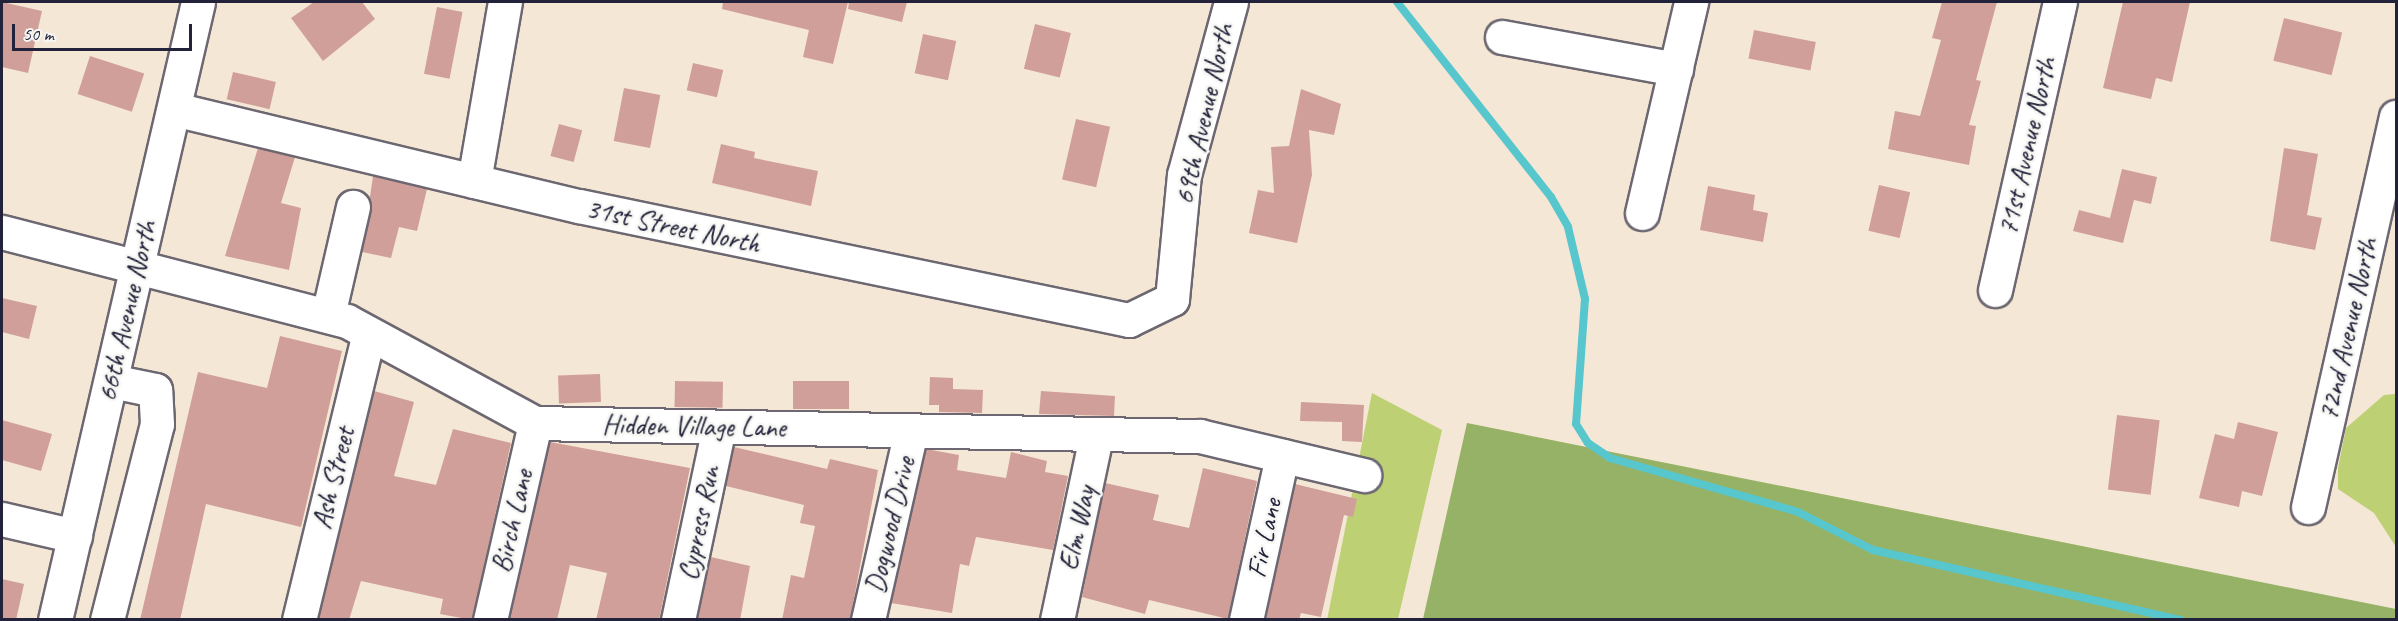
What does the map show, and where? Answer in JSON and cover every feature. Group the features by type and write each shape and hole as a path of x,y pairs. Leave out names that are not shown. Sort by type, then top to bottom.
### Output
{"street":[{"name":"66th Avenue North","path":"55,620 198,2"},
{"path":"474,181 505,2"},
{"name":"69th Avenue North","path":"1172,299 1184,176 1232,2"},
{"path":"1642,213 1691,2"},
{"name":"71st Avenue North","path":"1995,290 2060,2"},
{"path":"1503,37 1676,69"},
{"name":"31st Street North","path":"174,109 474,181 1129,320 1172,299"},
{"name":"72nd Avenue North","path":"2308,507 2397,117"},
{"path":"328,315 353,207"},
{"name":"Hidden Village Lane","path":"2,232 138,263 328,315 535,423 1096,436 1200,436 1364,475"},
{"name":"Ash Street","path":"299,620 368,336"},
{"path":"106,620 157,424 156,390 111,381"},
{"name":"Birch Lane","path":"490,620 535,423"},
{"name":"Cypress Run","path":"678,620 719,427"},
{"name":"Dogwood Drive","path":"868,620 911,431"},
{"name":"Elm Way","path":"1057,620 1096,436"},
{"name":"Fir Lane","path":"1246,620 1282,456"},
{"path":"2,519 75,536"}],"green space":[{"path":"1372,393 1442,430 1398,619 1327,620"},
{"path":"2396,394 2396,547 2374,513 2338,489 2338,468 2346,428 2384,395"},
{"path":"1467,423 2396,609 2396,619 1423,619"}],"building":[{"path":"2,2 42,11 28,73 2,67"},
{"path":"314,2 362,2 375,19 323,61 291,18"},
{"path":"723,2 848,2 833,64 803,57 809,30 722,9"},
{"path":"849,2 907,2 902,22 848,9"},
{"path":"1942,2 1997,2 1976,80 1981,81 1969,125 1976,126 1969,165 1888,149 1895,111 1920,116 1941,40 1932,38"},
{"path":"2123,2 2190,2 2172,82 2156,78 2151,99 2103,88"},
{"path":"437,7 463,12 450,79 424,74"},
{"path":"2284,18 2342,33 2332,75 2273,61"},
{"path":"1035,24 1071,33 1060,78 1024,69"},
{"path":"1754,30 1816,42 1810,70 1748,58"},
{"path":"923,34 956,41 948,80 915,73"},
{"path":"90,56 144,74 132,112 78,94"},
{"path":"693,63 723,70 717,97 687,90"},
{"path":"233,72 276,82 270,109 227,99"},
{"path":"624,88 660,95 650,148 614,141"},
{"path":"1301,89 1341,104 1334,135 1309,130 1312,175 1297,243 1249,233 1258,190 1274,193 1271,147 1289,146"},
{"path":"1076,119 1110,127 1096,187 1062,179"},
{"path":"559,124 582,130 574,162 550,156"},
{"path":"721,144 755,152 754,158 818,171 811,206 712,183"},
{"path":"258,148 295,157 281,203 301,208 289,270 225,256"},
{"path":"2284,148 2318,154 2307,215 2322,218 2315,250 2270,241"},
{"path":"2122,169 2157,177 2151,204 2134,200 2123,243 2073,231 2079,210 2110,218"},
{"path":"373,176 427,189 417,231 399,227 391,258 362,252"},
{"path":"1879,185 1910,192 1900,238 1868,231"},
{"path":"1708,186 1755,195 1753,210 1768,213 1763,242 1700,230"},
{"path":"2,298 37,306 29,339 2,332"},
{"path":"280,336 342,351 301,527 206,504 180,620 140,620 198,372 267,388"},
{"path":"600,374 601,402 559,403 558,375"},
{"path":"930,377 953,378 953,389 983,390 982,413 939,412 939,405 929,405"},
{"path":"675,381 723,382 723,408 675,407"},
{"path":"793,381 849,381 849,409 793,409"},
{"path":"374,391 414,402 394,476 436,485 453,429 511,443 472,620 440,614 443,599 361,581 349,620 318,620"},
{"path":"1041,391 1115,396 1114,416 1039,414"},
{"path":"1301,402 1364,405 1362,442 1342,441 1342,422 1300,421"},
{"path":"2117,415 2160,420 2151,495 2108,489"},
{"path":"2,420 52,434 41,471 2,460"},
{"path":"2238,422 2278,432 2262,496 2242,491 2239,507 2199,498 2215,434 2234,439"},
{"path":"550,442 690,468 659,620 596,620 607,573 570,565 557,620 509,620"},
{"path":"734,447 827,469 830,459 878,470 850,620 782,620 791,575 804,578 815,526 800,523 804,505 726,486"},
{"path":"926,449 959,455 957,470 1006,478 1011,452 1047,461 1045,472 1068,476 1053,550 976,537 969,566 960,564 952,613 891,603"},
{"path":"1203,468 1257,481 1228,619 1149,600 1145,614 1082,597 1105,483 1159,495 1153,520 1189,528"},
{"path":"1295,484 1357,499 1353,517 1344,515 1321,617 1301,613 1299,620 1273,620 1266,618"},
{"path":"711,557 750,566 740,620 697,620"},
{"path":"2,579 24,584 16,620 2,620"}],"waterway":[{"path":"1397,2 1551,197 1568,227 1585,299 1576,424 1588,443 1610,458 1798,512 1873,550 2180,620"}]}
